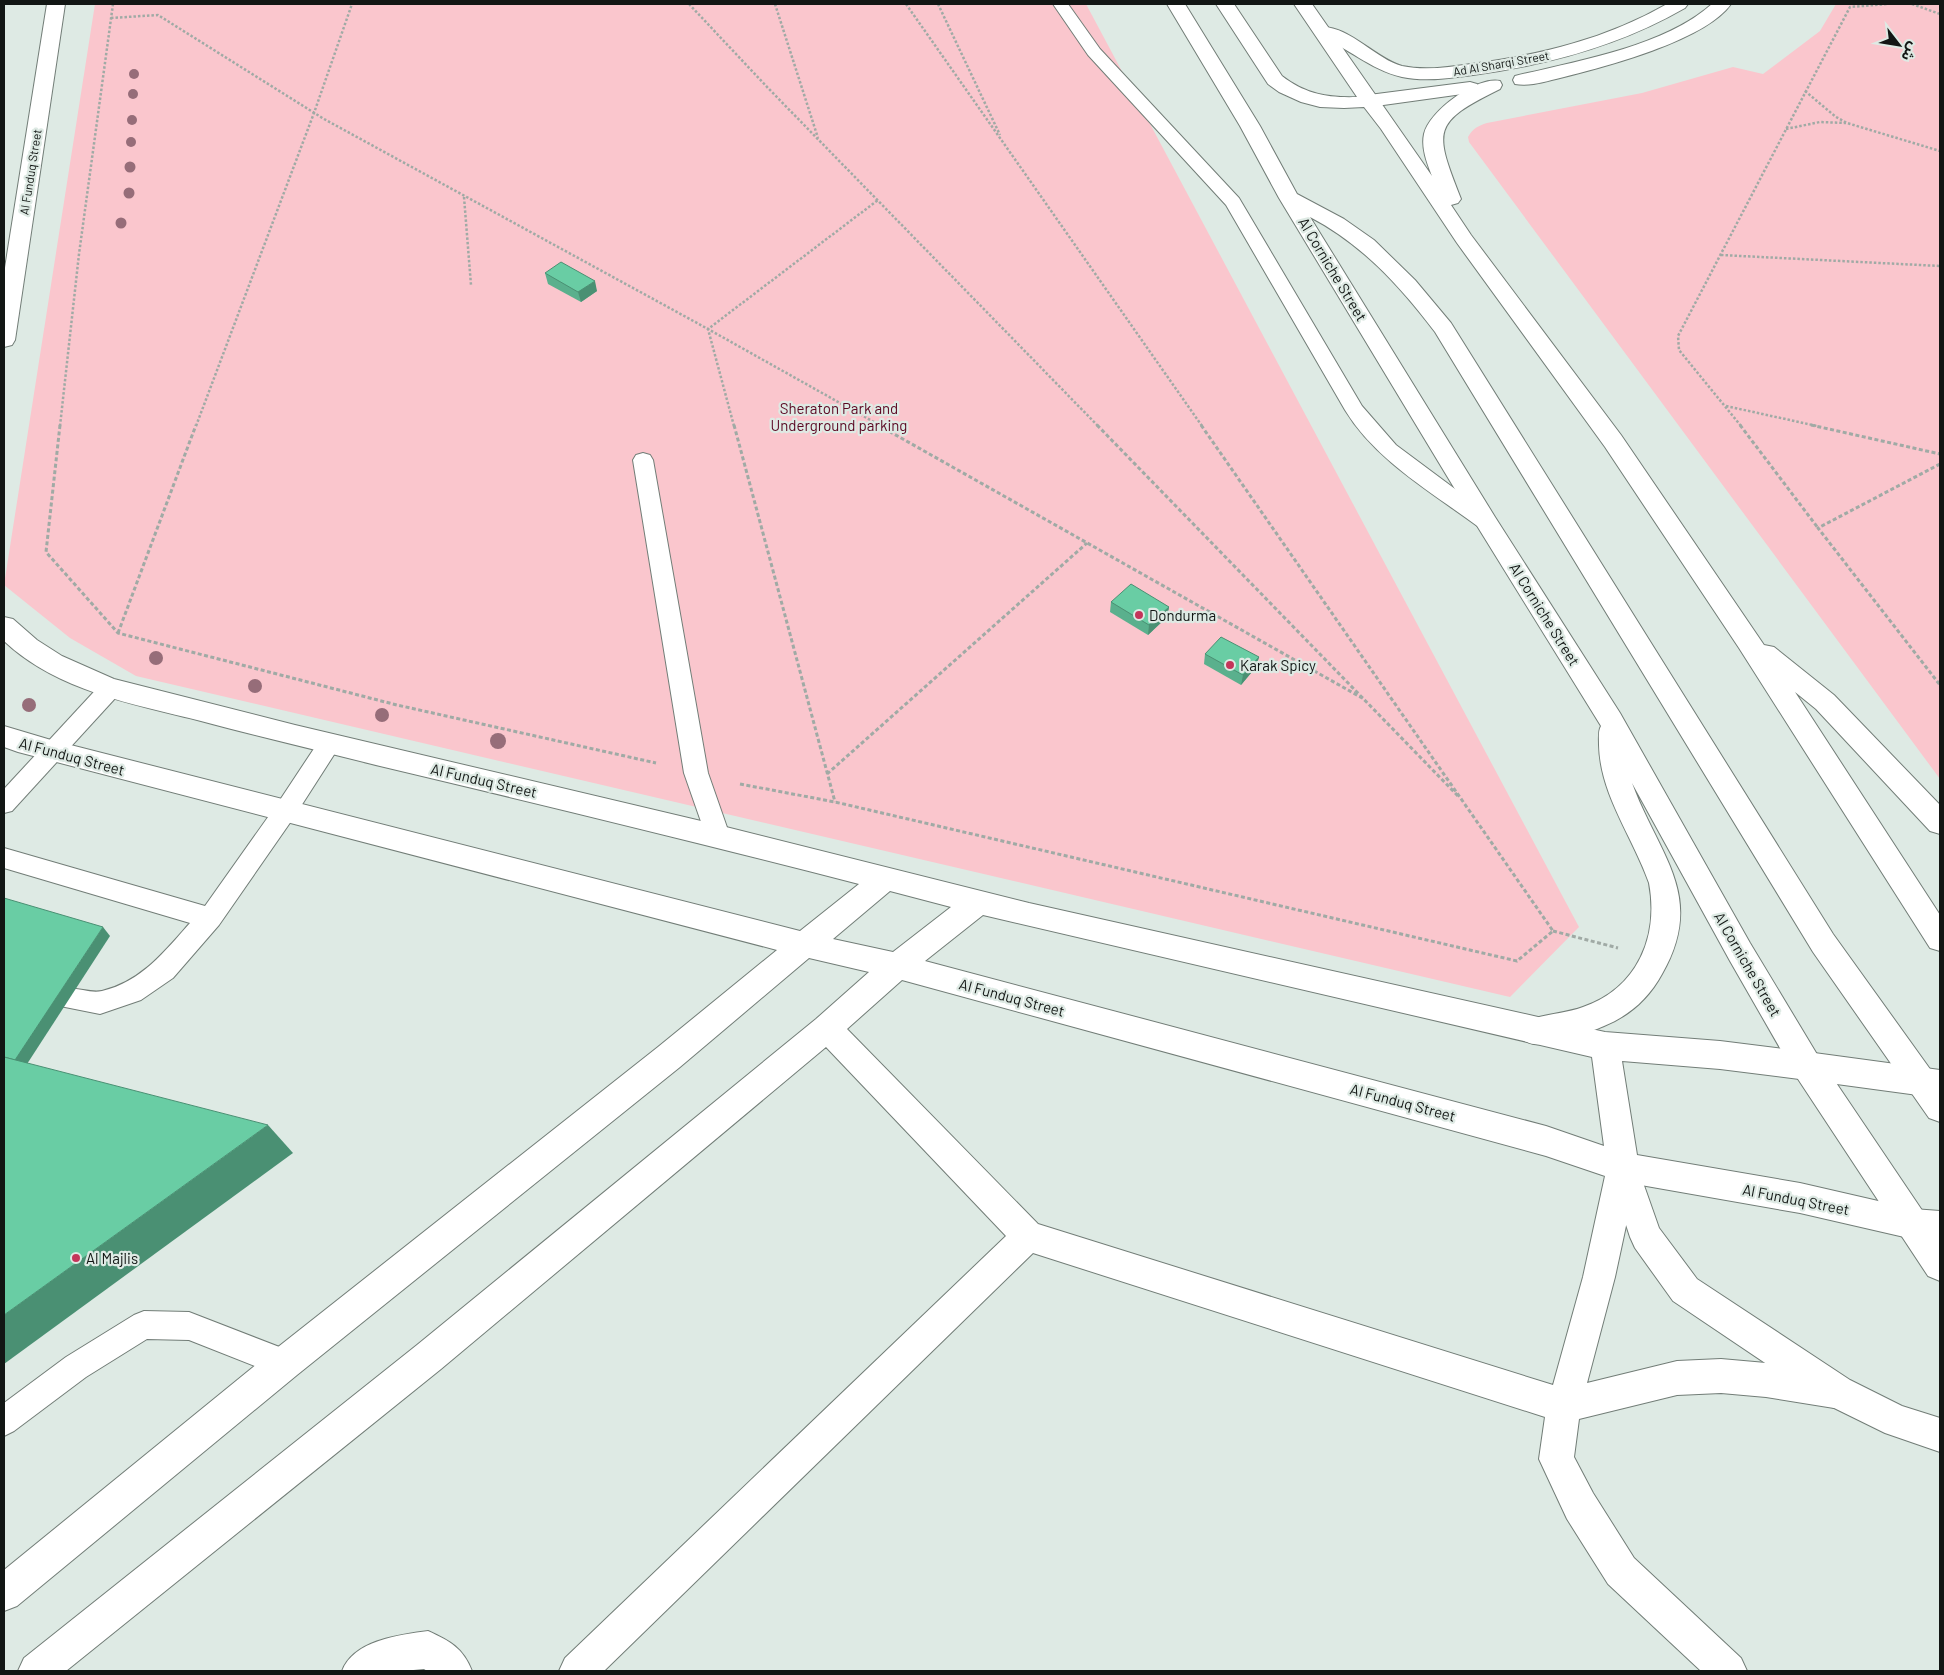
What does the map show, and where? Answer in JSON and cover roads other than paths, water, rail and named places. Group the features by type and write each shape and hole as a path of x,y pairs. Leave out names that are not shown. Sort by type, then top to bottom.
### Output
{"street":[{"name":"Al Funduq Street","path":"4,340 56,4"},
{"name":"Al Corniche Street","path":"1176,4 1250,126 1290,198 1487,523 1612,720 1735,943 1807,1066 1926,1225 1940,1265"},
{"name":"Ad Al Sharqi Street","path":"1225,4 1275,80 1286,90 1320,102 1343,104 1493,85 1575,70 1621,56 1695,24 1722,4"},
{"path":"1303,4 1389,126 1464,239 1613,441 1748,641 1940,939"},
{"name":"Ad Al Sharqi Street","path":"1323,32 1341,38 1392,69 1423,74 1441,73 1485,68 1551,55 1605,40 1649,22 1679,4"},
{"path":"1464,239 1435,158 1432,132 1438,121 1450,109 1493,85"},
{"path":"1290,198 1338,223 1376,253 1418,295 1443,328 1823,943 1930,1082 1940,1108"},
{"name":"Al Funduq Street","path":"4,626 21,644 50,662 85,679 111,688 328,744 718,836 978,902 1605,1046 1720,1055 1930,1082"},
{"path":"1748,641 1825,702 1940,824"},
{"path":"1534,1031 1569,1025 1605,1012 1634,991 1654,964 1663,939 1667,913 1664,886 1655,859 1627,802 1616,773 1612,748 1612,720"},
{"name":"Al Funduq Street","path":"4,736 18,742 52,751 805,945 897,966 1536,1138 1623,1167 1800,1198 1926,1225"},
{"path":"4,1593 285,1363 669,1057 886,878"},
{"path":"37,1671 429,1357 826,1028 897,966 978,902"},
{"path":"826,1028 1028,1236 1564,1406 1677,1378 1721,1376 1748,1378 1838,1392"},
{"path":"1605,1046 1623,1167 1646,1237 1686,1290 1838,1392 1897,1421 1940,1435"},
{"path":"1623,1167 1599,1277 1564,1406 1556,1459 1580,1506 1621,1571 1728,1671"},
{"path":"578,1671 1028,1236"},
{"path":"360,1671 391,1654 428,1650 448,1663 453,1671"}],"lane":[{"path":"1060,4 1094,52 1233,202 1355,410 1372,432 1389,450 1487,523"},
{"path":"643,460 696,773 718,836"},
{"path":"4,804 111,688"},
{"path":"69,998 100,1003 132,992 164,970 210,918 286,810 328,744"},
{"path":"4,858 210,918"},
{"path":"4,1421 76,1367 144,1325 188,1326 285,1363"}],"place":[{"name":"Dondurma","path":"1139,615"},
{"name":"Karak Spicy","path":"1230,665"},
{"name":"Al Majlis","path":"76,1258"}],"park label":[{"name":"Sheraton Park and Underground parking","path":"839,416"}]}
